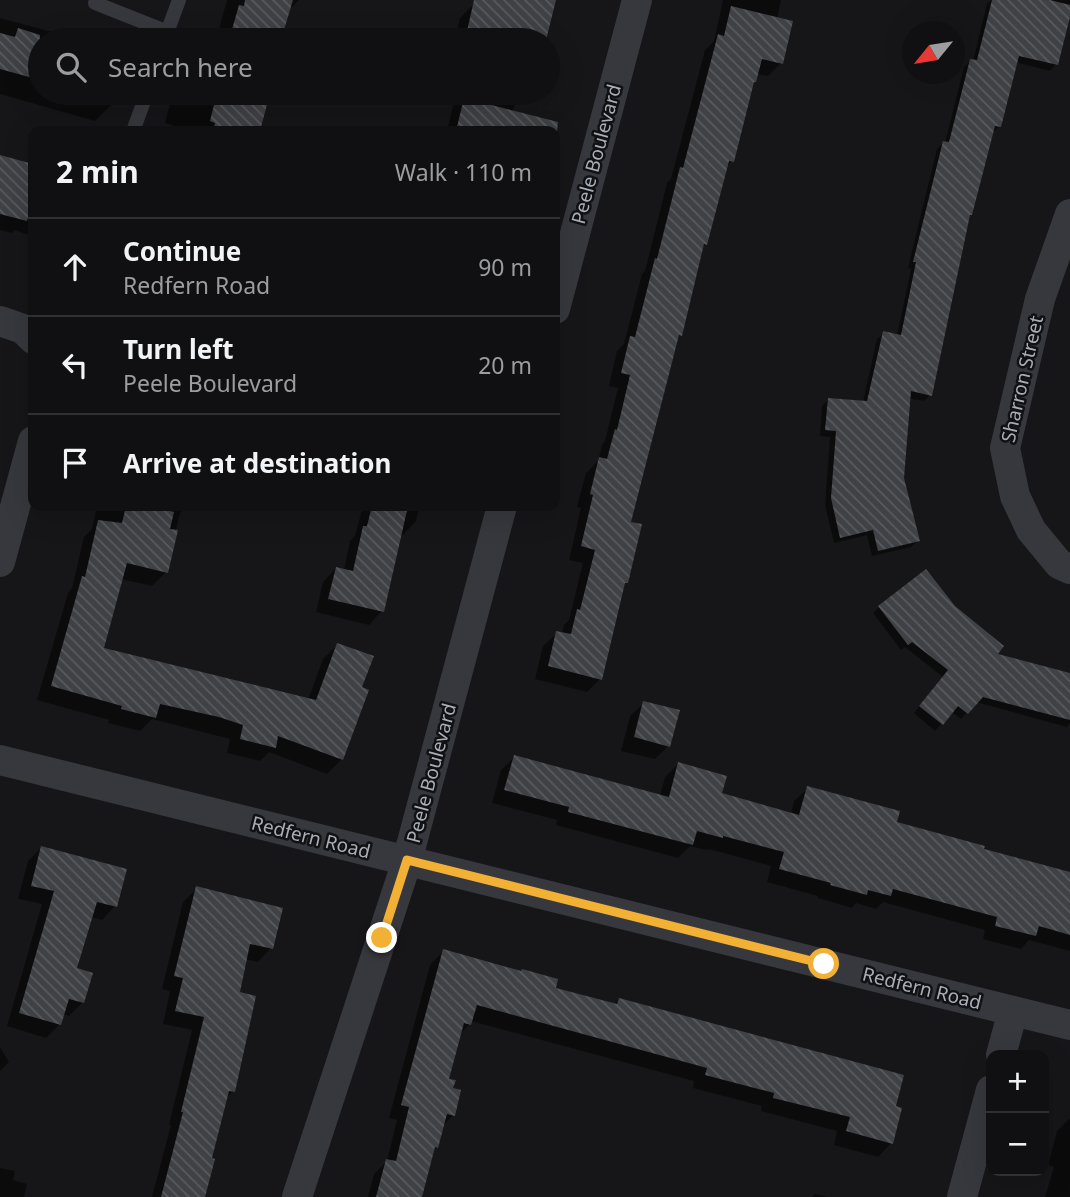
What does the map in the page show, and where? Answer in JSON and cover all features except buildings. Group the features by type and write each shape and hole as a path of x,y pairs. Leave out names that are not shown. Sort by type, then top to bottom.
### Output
{"street":[{"name":"Peele Boulevard","path":"560,290 637,0"},
{"name":"Sharron Street","path":"1070,214 1040,299 1005,448 1015,496 1031,530 1059,564 1070,569"},
{"path":"0,321 23,329 28,334"},
{"path":"0,562 28,459"},
{"name":"Peele Boulevard","path":"298,1197 407,860 501,511"},
{"name":"Redfern Road","path":"0,760 1070,1025"},
{"path":"1002,1050 1013,1011"},
{"path":"962,1197 986,1108"}],"lane":[{"path":"169,28 179,0"},
{"path":"91,1 149,28"},
{"path":"135,126 143,105"}],"route":[{"path":"382,938 407,860 824,964"}]}
